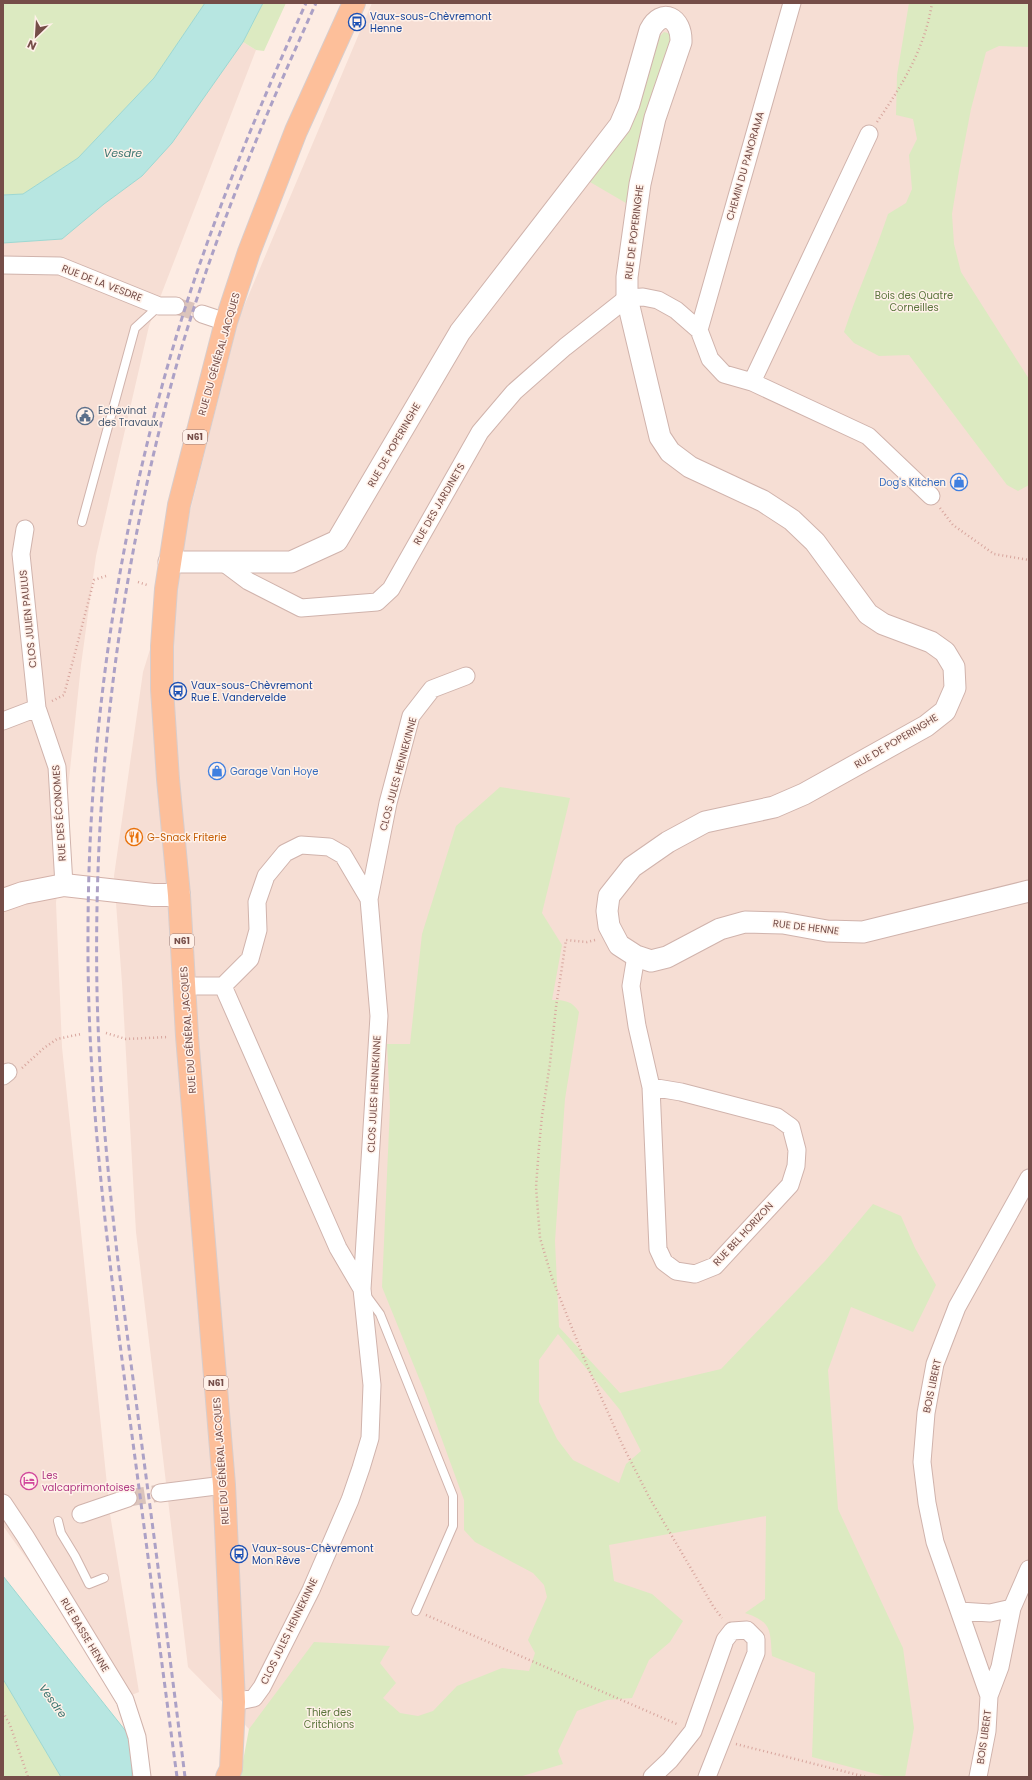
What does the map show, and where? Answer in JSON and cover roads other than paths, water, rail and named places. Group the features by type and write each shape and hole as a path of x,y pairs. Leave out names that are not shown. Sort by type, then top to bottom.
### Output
{"main road":[{"name":"RUE DU GÉNÉRAL JACQUES","path":"227,1777 231,1769 234,1730 234,1702 224,1485 187,1036 179,895 168,778 162,689 162,646 169,562 179,505 226,322 249,252 296,132 354,3"},
{"path":"3,900 23,893 64,885 153,895 179,895"},
{"name":"RUE DU GÉNÉRAL JACQUES","path":"217,1777 222,1768 234,1730"}],"street":[{"name":"CHEMIN DU PANORAMA","path":"699,330 792,3"},
{"name":"RUE DE POPERINGHE","path":"169,562 291,562 337,541 460,332 620,125 629,104 653,24 662,17 668,17 678,24 682,32 681,42 655,118 640,184 627,277 628,298 660,437 670,452 690,468 763,501 792,520 815,542 868,614 883,624 931,642 945,652 954,667 955,688 945,711 926,726 804,794 774,807 705,822 668,842 632,867 609,896 607,911 609,926 619,945 636,956"},
{"path":"752,382 869,134"},
{"name":"RUE DE LA VESDRE","path":"3,265 60,266 168,306"},
{"path":"628,298 643,297 658,300 667,304 699,330 710,359 724,374 752,382 868,436 931,496"},
{"name":"RUE DES JARDINETS","path":"224,563 248,581 301,608 378,602 391,589 480,432 514,392 565,347 628,298"},
{"path":"202,314 226,322"},
{"name":"CLOS JULIEN PAULUS","path":"25,529 21,554 37,708"},
{"name":"CLOS JULES HENNEKINNE","path":"234,1702 254,1698 262,1687 311,1590 350,1500 370,1438 372,1385 362,1289 378,1016 369,899 388,803 411,716 432,689 466,676"},
{"path":"3,721 37,708"},
{"name":"RUE DES ÉCONOMES","path":"37,708 57,767 64,885"},
{"name":"CLOS JULES HENNEKINNE","path":"362,1289 338,1248 223,986 250,959 258,930 257,902 266,876 285,853 301,846 329,847 343,855 369,899"},
{"name":"RUE DE HENNE","path":"636,956 651,961 667,957 720,929 745,922 783,923 827,931 863,932 1029,891"},
{"name":"RUE BEL HORIZON","path":"636,956 632,986 637,1026 651,1087 658,1249 664,1262 676,1271 695,1274 715,1266 790,1185 796,1166 797,1150 792,1127 777,1117 681,1092 651,1087"},
{"path":"185,986 223,986"},
{"name":"BOIS LIBERT","path":"989,1696 935,1542 927,1503 922,1462 926,1413 935,1364 957,1307 1029,1178"},
{"path":"160,1493 224,1485"},
{"path":"81,1514 128,1498"},
{"name":"RUE BASSE HENNE","path":"3,1503 26,1536 125,1700 137,1737 142,1777"},
{"name":"BOIS LIBERT","path":"978,1777 987,1731 989,1696 1000,1667 1012,1608 1029,1569"},
{"path":"960,1611 990,1613 1012,1608"},
{"path":"652,1777 670,1760 693,1731 725,1640 732,1631 747,1630 756,1639 756,1653 707,1777"}],"lane":[{"path":"82,522 134,328 168,306"},
{"path":"362,1289 380,1314 453,1496 453,1526 416,1611"},
{"path":"58,1521 61,1533 90,1584 104,1578"}],"water":[{"name":"Vesdre","path":"205,3 263,3 243,42 172,143 142,176 104,204 62,239 3,243 3,195 23,194 78,158 154,78"},
{"name":"Vesdre","path":"3,1576 132,1739 132,1777 61,1777 3,1679"}],"tunnel":[{"path":"176,306 202,314"},
{"path":"128,1498 160,1493"}],"railway":[{"path":"177,1777 112,1282 95,1109 91,1051 88,935 94,774 102,694 113,613 127,533 165,376 188,299 214,224 258,113 306,3"},
{"path":"185,1777 117,1257 106,1150 97,990 97,910 100,830 114,672 126,593 140,515 178,360 223,224 277,90 316,3"}],"place":[{"name":"Vaux-sous-Chèvremont Henne","path":"357,22"},
{"name":"Echevinat des Travaux","path":"85,416"},
{"name":"Dog's Kitchen","path":"959,482"},
{"name":"Vaux-sous-Chèvremont Rue E. Vandervelde","path":"178,691"},
{"name":"Garage Van Hoye","path":"217,771"},
{"name":"G-Snack Friterie","path":"134,837"},
{"name":"Les valcaprimontoises","path":"29,1481"},
{"name":"Vaux-sous-Chèvremont Mon Rêve","path":"239,1554"}],"park label":[{"name":"Bois des Quatre Corneilles","path":"914,300"},
{"name":"Thier des Critchions","path":"329,1718"}]}
